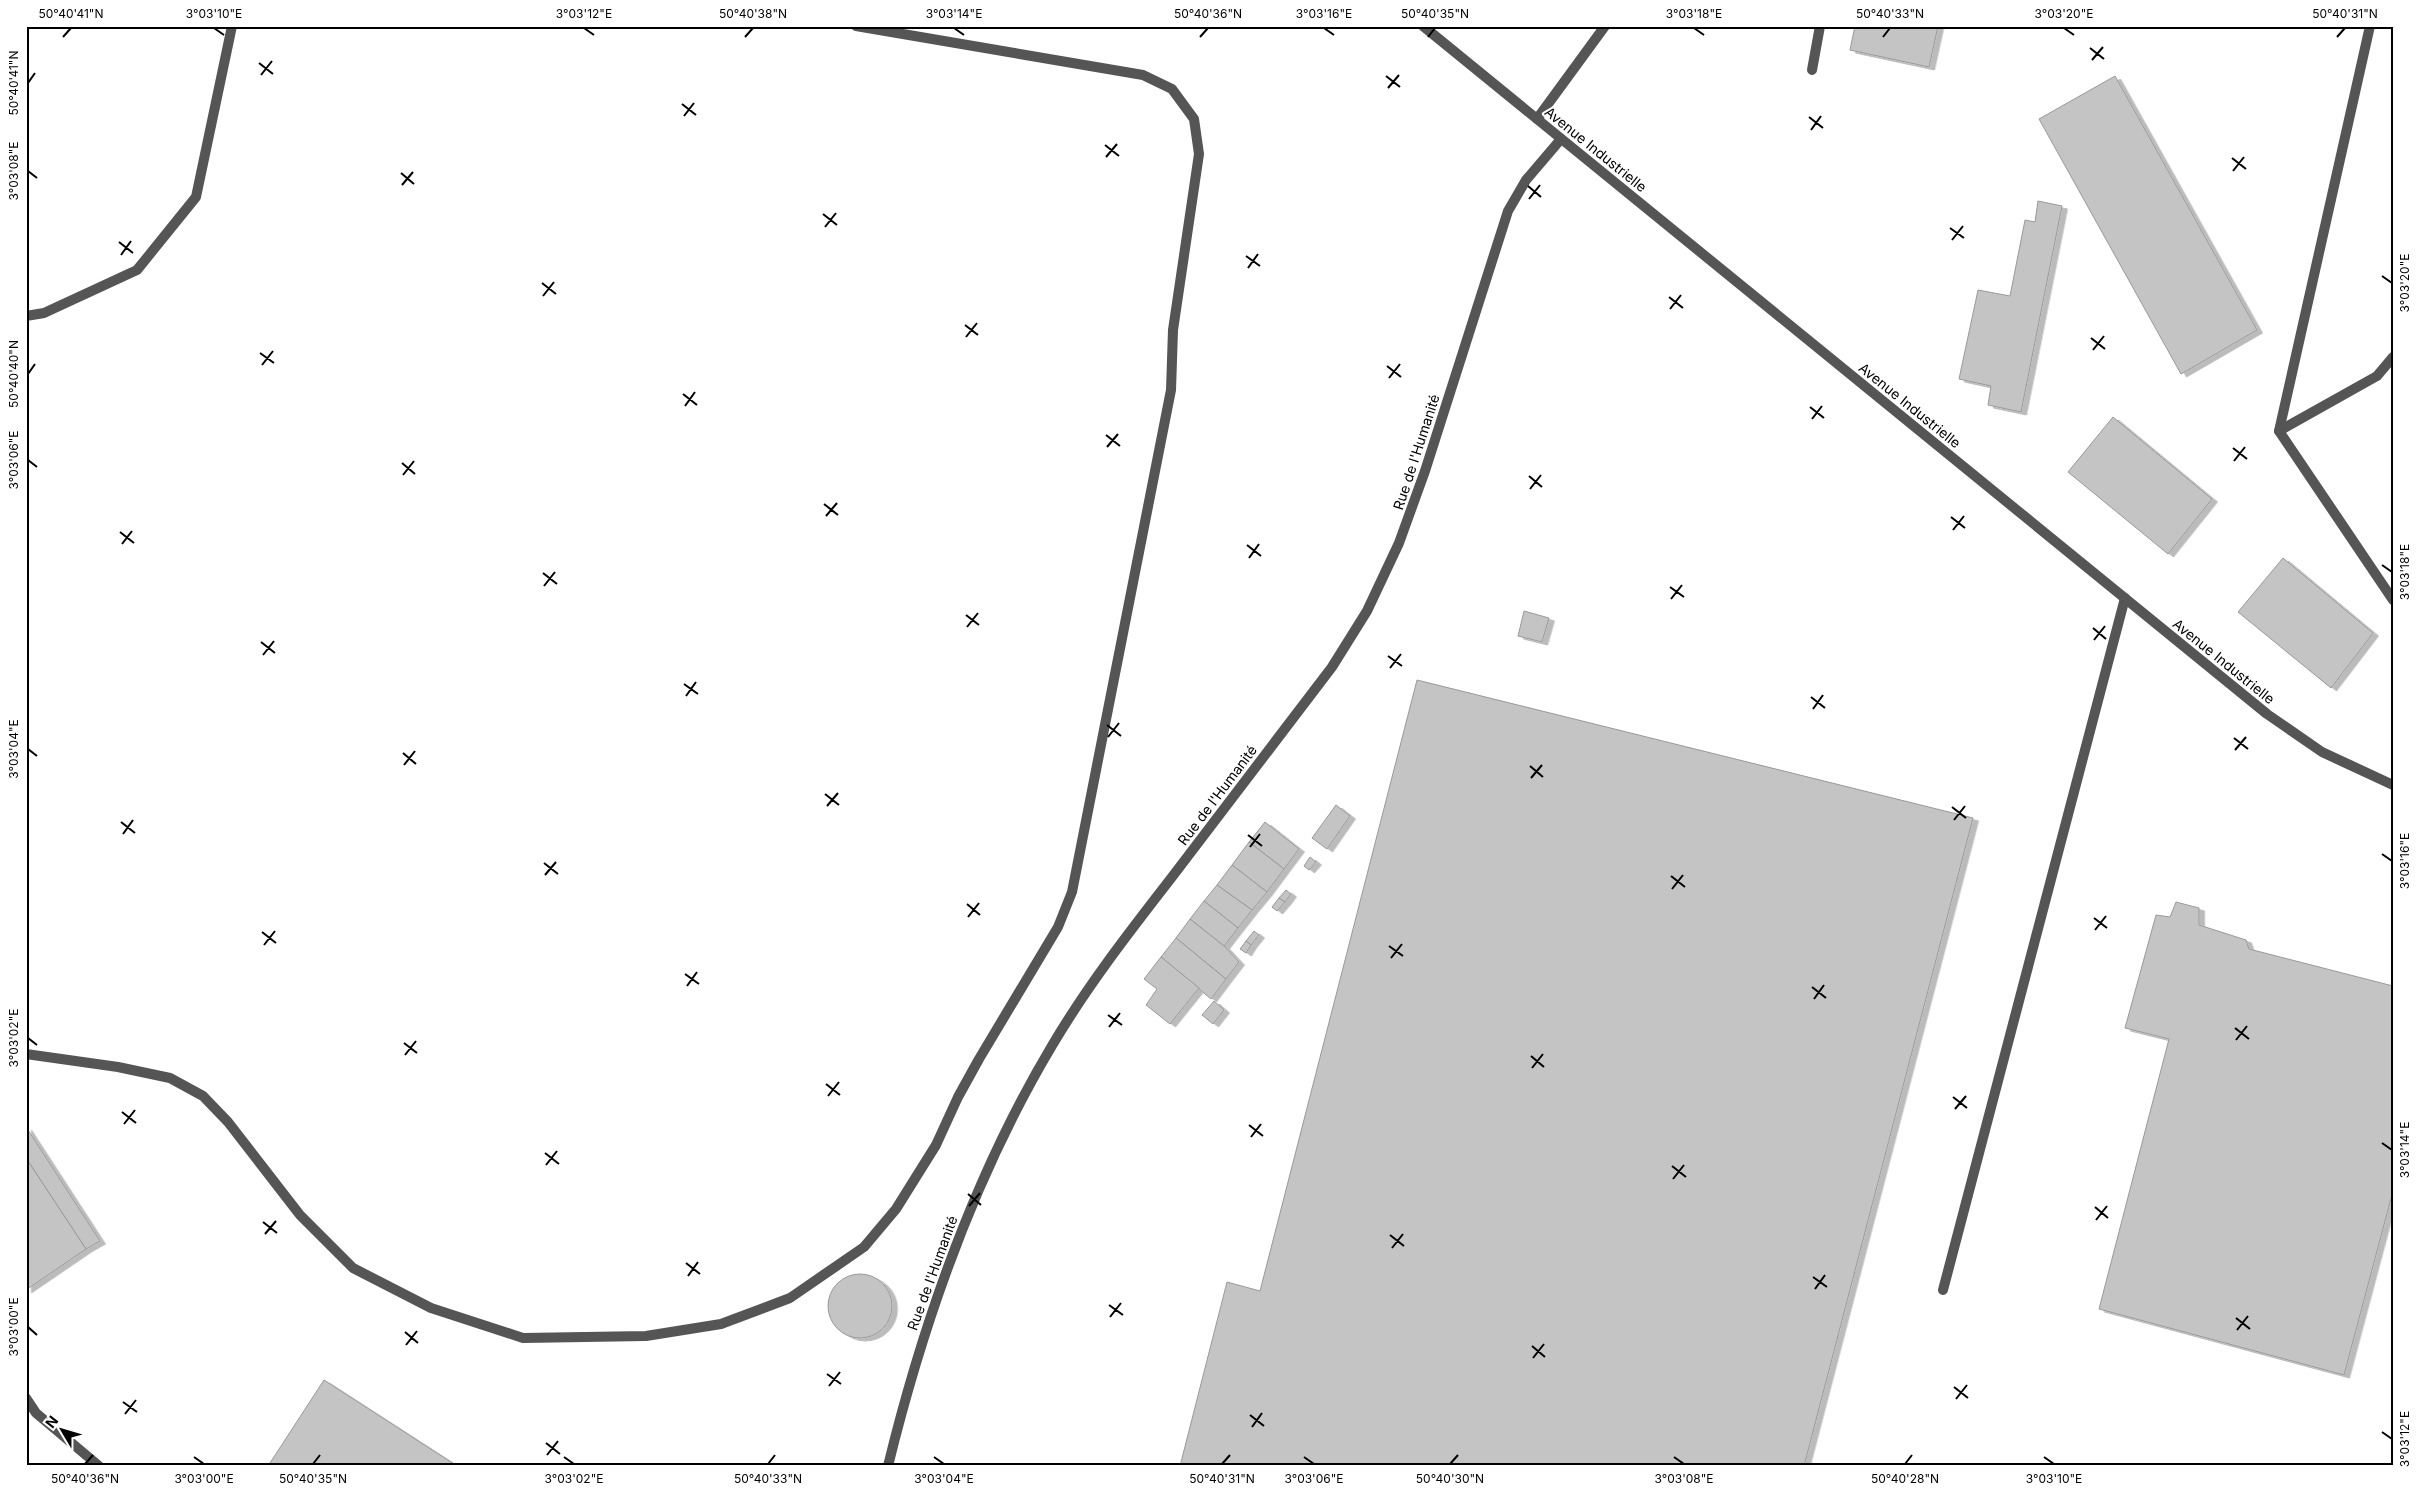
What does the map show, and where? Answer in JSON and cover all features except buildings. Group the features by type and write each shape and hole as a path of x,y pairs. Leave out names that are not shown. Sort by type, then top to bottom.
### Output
{"street":[{"path":"26,316 44,313 137,270 196,197 232,26"},
{"path":"26,1054 118,1067 170,1078 203,1096 228,1122 300,1215 353,1268 431,1308 523,1338 646,1336 721,1324 790,1298 864,1246 896,1209 936,1145 958,1097 979,1059 1058,927 1072,892 1171,390 1173,330 1199,154 1194,119 1172,88 1143,75 856,26"},
{"name":"Avenue Industrielle","path":"1423,26 2125,598 2299,737 2352,767 2393,784"},
{"path":"1537,119 1605,26"},
{"path":"1812,70 1820,26"},
{"path":"2370,26 2279,431 2393,600"},
{"name":"Rue de l'Humanité","path":"888,1466 916,1359 952,1253 988,1169 1028,1089 1089,987 1332,667 1367,611 1384,577 1413,507 1508,211 1526,180 1561,139"},
{"path":"2279,431 2377,376 2393,357"},
{"path":"1943,1290 2125,598"},
{"path":"26,1398 36,1413 99,1466"}]}
